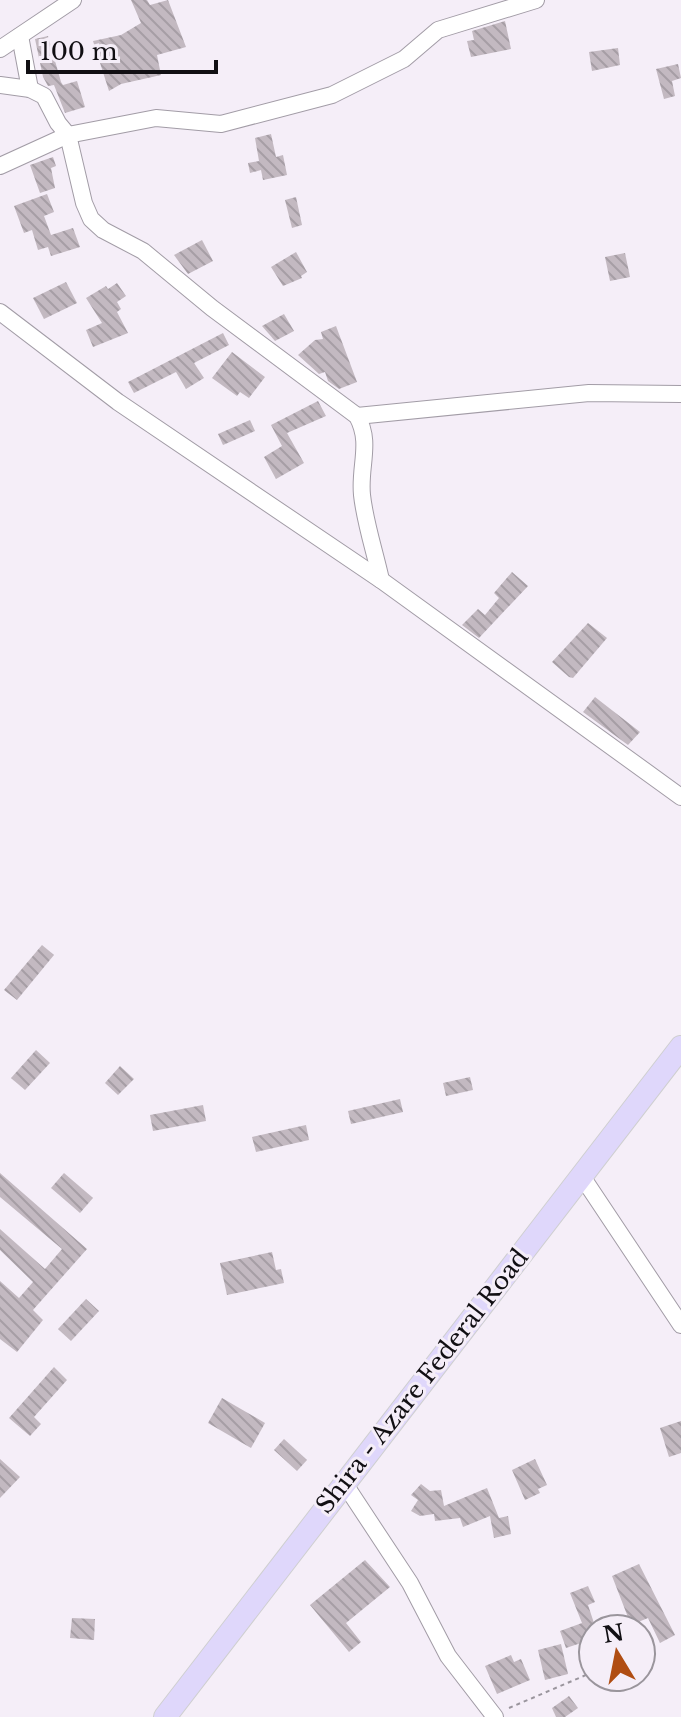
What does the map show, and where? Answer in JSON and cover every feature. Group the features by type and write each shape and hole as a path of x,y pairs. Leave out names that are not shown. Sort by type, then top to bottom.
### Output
{"main road":[{"name":"Shira - Azare Federal Road","path":"165,1717 681,1047"}],"street":[{"path":"0,49 73,0"},
{"path":"0,166 68,135 156,118 221,124 332,95 404,59 438,30 536,0"},
{"path":"20,36 30,89"},
{"path":"0,85 30,89 44,96 68,135 84,203 91,219 103,230 143,251 212,308 357,416 364,428 366,450 361,493 381,580"},
{"path":"0,312 118,402 381,580 681,797"},
{"path":"357,416 589,393 681,394"},
{"path":"581,1175 681,1325"},
{"path":"344,1483 410,1583 448,1656 494,1715"}],"path":[{"path":"494,1715 577,1679"}],"building":[{"path":"131,0 147,0 150,5 168,0 186,47 157,55 161,75 121,84 109,91 93,41 121,35 141,23"},
{"path":"505,21 511,49 471,57 467,41 474,40 472,31"},
{"path":"48,36 61,82 63,85 77,81 85,107 65,113 54,85 48,86 43,77 35,39"},
{"path":"618,48 620,65 592,71 589,52"},
{"path":"678,64 681,78 672,81 675,96 664,99 656,69"},
{"path":"271,134 276,157 283,155 287,175 263,180 261,170 250,173 248,163 259,161 255,138"},
{"path":"53,157 56,166 51,168 55,188 40,193 30,165"},
{"path":"47,194 54,212 44,216 51,235 73,228 80,247 51,256 48,247 38,250 32,230 24,233 14,206"},
{"path":"296,197 302,225 292,228 285,200"},
{"path":"202,240 213,261 188,274 174,255"},
{"path":"296,252 307,272 302,278 283,286 271,267"},
{"path":"625,253 630,277 610,281 605,257"},
{"path":"66,282 77,303 44,319 33,298"},
{"path":"117,283 126,296 117,302 121,309 117,312 128,333 93,347 86,330 102,323 86,298"},
{"path":"284,314 294,331 275,341 262,326"},
{"path":"336,326 357,382 339,389 328,381 325,372 319,374 298,355 315,340 323,339 321,332"},
{"path":"223,333 229,345 194,363 204,378 186,389 176,372 134,393 128,382"},
{"path":"232,352 265,377 249,398 240,392 237,396 212,378"},
{"path":"318,401 326,416 287,433 304,463 276,479 264,457 282,446 271,425"},
{"path":"250,420 255,431 223,445 218,434"},
{"path":"512,572 528,586 479,638 462,625 478,609 485,615 499,598 494,593"},
{"path":"588,623 607,638 573,678 569,677 552,662"},
{"path":"595,697 640,732 628,745 583,712"},
{"path":"42,945 54,955 17,1000 4,990"},
{"path":"36,1050 50,1063 25,1090 11,1078"},
{"path":"120,1066 134,1079 118,1095 105,1083"},
{"path":"470,1077 473,1090 446,1096 443,1083"},
{"path":"400,1099 403,1112 351,1124 348,1111"},
{"path":"203,1105 206,1121 153,1131 150,1115"},
{"path":"306,1125 309,1140 256,1152 252,1137"},
{"path":"0,1173 87,1249 33,1310 43,1320 17,1352 0,1339 0,1281 19,1298 33,1282 0,1250 0,1229 45,1269 62,1249 0,1197"},
{"path":"64,1173 93,1198 80,1213 51,1188"},
{"path":"272,1252 276,1270 281,1269 284,1283 227,1295 220,1263"},
{"path":"86,1299 99,1311 71,1341 58,1329"},
{"path":"54,1367 67,1380 34,1417 41,1424 30,1436 9,1418"},
{"path":"222,1398 265,1423 251,1448 208,1423"},
{"path":"681,1421 681,1453 669,1457 660,1428"},
{"path":"284,1439 307,1460 297,1471 274,1450"},
{"path":"0,1459 20,1477 0,1498"},
{"path":"535,1459 547,1485 538,1489 540,1493 525,1500 512,1470"},
{"path":"421,1484 430,1491 441,1490 444,1506 487,1488 499,1518 508,1516 511,1534 494,1538 490,1516 463,1527 460,1518 435,1521 434,1514 420,1516 411,1511 418,1500 411,1495"},
{"path":"365,1560 390,1587 346,1623 361,1642 349,1652 310,1605"},
{"path":"639,1564 675,1635 660,1643 657,1613 626,1613 612,1576"},
{"path":"588,1586 595,1602 588,1605 591,1613 578,1613 570,1593"},
{"path":"72,1618 95,1619 94,1640 70,1638"},
{"path":"577,1625 577,1644 566,1648 560,1631"},
{"path":"561,1644 568,1674 545,1680 538,1650"},
{"path":"511,1655 514,1662 521,1659 530,1680 497,1694 485,1666"},
{"path":"569,1696 578,1708 565,1717 556,1717 552,1708"}]}
